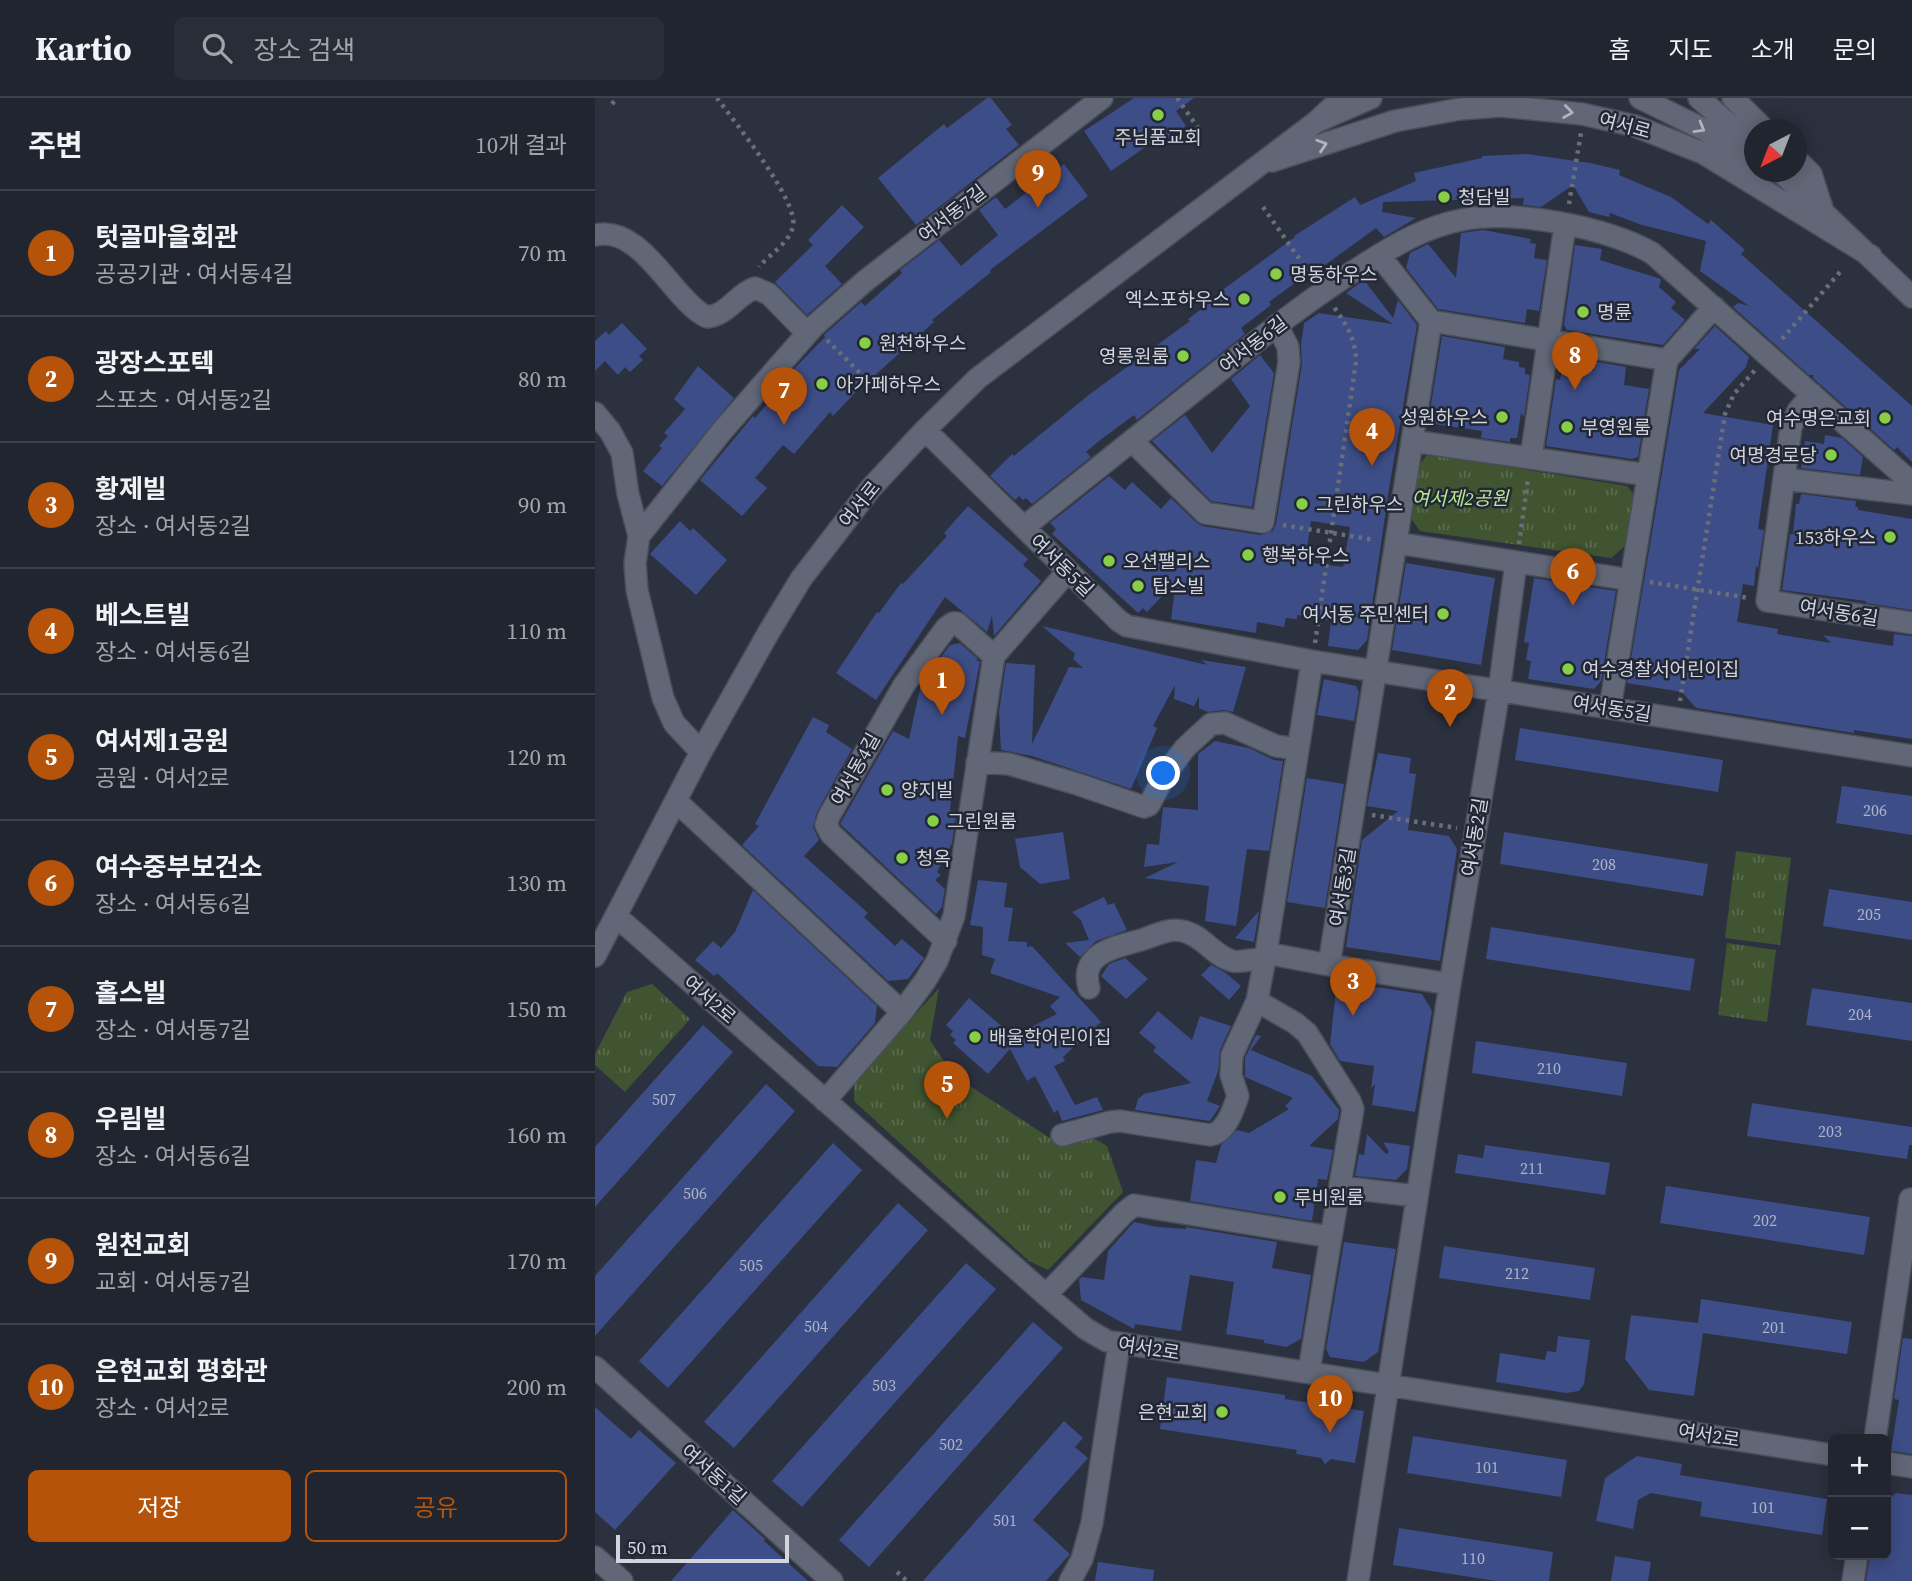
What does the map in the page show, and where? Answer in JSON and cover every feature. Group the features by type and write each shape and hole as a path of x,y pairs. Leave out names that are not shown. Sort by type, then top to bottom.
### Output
{"street":[{"name":"여서동7길","path":"639,537 722,431 811,330 865,281 1102,98"},
{"name":"여서로","path":"595,956 701,752 801,579 871,488 978,378 1316,121 1342,98"},
{"name":"여서로","path":"1316,121 1371,98"},
{"name":"여서로","path":"1640,98 1705,130 1744,158"},
{"path":"1699,98 1744,137"},
{"path":"1733,98 1755,119"},
{"name":"여서로","path":"1257,166 1395,121 1460,109 1501,106 1544,109 1607,119 1682,143 1723,163 1778,200 1817,214"},
{"path":"1807,170 1811,174 1817,214"},
{"name":"여서로","path":"1774,182 1871,257 1912,298"},
{"name":"여서로","path":"1790,182 1817,214"},
{"name":"여서동6길","path":"1024,527 1322,291 1424,231 1461,220 1513,216 1611,235 1640,247 1663,261 1912,483"},
{"path":"1531,458 1565,225"},
{"path":"595,235 608,234 643,253 658,266 694,309 707,317 719,314 745,292 755,288 769,294 811,330"},
{"path":"1380,255 1431,321 1667,360"},
{"path":"1610,708 1667,360 1714,307"},
{"path":"1376,671 1431,321"},
{"path":"1132,441 1205,513 1263,522 1289,362 1288,347 1277,325"},
{"path":"1767,601 1791,427 1798,411 1812,394"},
{"path":"595,413 610,431 622,453 628,494 639,537 635,563 637,590 663,698 674,723 701,752"},
{"name":"여서동5길","path":"925,430 1119,621 1128,626 1312,661 1912,756"},
{"path":"1412,441 1648,475"},
{"path":"1784,479 1912,494"},
{"path":"1397,543 1631,580"},
{"path":"1499,691 1516,562"},
{"path":"825,1101 902,1012 925,981 946,941 959,890 995,656 1068,571"},
{"name":"여서동6길","path":"1767,601 1912,623"},
{"name":"여서동4길","path":"946,941 831,834 826,825 904,685 946,628 953,623 957,624 995,656"},
{"path":"1062,1135 1120,1121 1210,1135 1223,1129 1238,1096 1231,1075 1232,1055 1257,1001 1266,956 1312,661"},
{"name":"여서동3길","path":"1329,965 1376,671"},
{"name":"여서동2길","path":"1358,1581 1416,1196 1499,691"},
{"path":"977,762 1009,764 1144,807 1149,805 1165,775 1185,748 1211,724 1225,723 1276,746 1298,749"},
{"path":"675,801 902,1012"},
{"name":"여서2로","path":"615,916 1046,1295 1096,1335 1119,1345 1309,1371 1828,1454"},
{"path":"1089,988 1087,979 1091,966 1107,949 1167,931 1181,930 1192,934 1231,960 1266,956 1450,984"},
{"path":"1257,1001 1307,1033 1353,1110 1309,1371"},
{"path":"1340,1187 1416,1196"},
{"path":"1876,1434 1912,1199"},
{"path":"1046,1295 1123,1213 1134,1205 1331,1237"},
{"path":"1070,1581 1082,1559 1091,1523 1119,1345"},
{"name":"여서동1길","path":"595,1367 819,1577"},
{"path":"1891,1464 1912,1467"},
{"path":"595,1557 622,1581"},
{"path":"1853,1581 1856,1560"}],"path":[{"path":"612,104 617,98"},
{"path":"717,98 780,187 793,213 794,225 790,235 759,265 755,288"},
{"path":"1177,98 1201,132"},
{"path":"1565,225 1581,128"},
{"path":"1263,207 1322,291"},
{"path":"1678,719 1725,414 1734,394 1840,272"},
{"path":"1312,661 1356,362 1355,341 1349,328"},
{"path":"811,330 876,389"},
{"path":"1516,562 1531,458"},
{"path":"1263,522 1397,543"},
{"path":"1631,580 1767,601"},
{"path":"1353,812 1475,831"},
{"path":"898,1572 907,1581"}],"green space":[{"name":"여서제2공원","path":"1428,454 1627,486 1636,497 1625,546 1611,558 1420,531 1407,513 1417,467"},
{"path":"1736,851 1791,858 1780,945 1725,938"},
{"path":"1727,943 1776,950 1767,1022 1718,1015"},
{"path":"652,984 690,1019 625,1092 595,1065 595,1054 627,992"},
{"path":"939,988 930,1040 953,1075 1053,1140 1090,1136 1107,1146 1123,1192 1048,1270 1029,1261 854,1101 854,1083"}],"building":[{"path":"987,98 991,98 1012,125 1006,129 1019,145 916,225 878,178 944,124 947,128"},
{"path":"1134,98 1194,98 1176,111 1186,126 1157,146 1154,141 1111,171 1084,131"},
{"path":"1527,154 1620,170 1619,175 1671,197 1708,224 1711,220 1745,250 1741,254 1912,406 1912,462 1897,447 1894,450 1813,378 1813,375 1809,375 1733,307 1738,303 1749,306 1700,271 1706,241 1642,225 1610,213 1609,217 1589,212 1573,185 1541,207 1523,205 1524,198 1383,202 1382,212 1416,218 1384,237 1376,228 1269,302 1271,305 1241,328 1245,334 1137,420 1134,415 1099,441 1086,452 1091,457 1032,504 1019,496 1015,500 990,476 1012,454 1014,456 1090,394 1190,321 1188,319 1219,296 1217,294 1294,236 1355,197 1360,205 1416,181 1414,173 1482,156"},
{"path":"1064,164 1088,196 990,270 991,272 932,320 934,322 873,377 872,375 833,416 830,412 794,454 783,445 755,478 767,488 742,516 700,480 753,416 755,418 792,376 789,374 824,335 861,302 865,306 902,273 900,270 939,240 961,266 998,235 979,210 996,197 1005,209"},
{"path":"842,205 864,227 825,266 842,284 807,315 775,282 813,245 808,240"},
{"path":"1483,230 1531,239 1530,243 1536,244 1534,258 1547,260 1539,311 1527,309 1525,323 1438,309 1406,268 1410,253 1428,244 1456,278 1461,233"},
{"path":"1575,245 1602,249 1600,260 1661,279 1659,287 1676,302 1671,308 1685,320 1663,345 1567,330 1564,325"},
{"path":"1364,280 1393,318 1398,300 1417,325 1367,640 1358,650 1328,646 1331,621 1297,615 1297,619 1286,618 1284,627 1257,622 1256,633 1171,619 1176,581 1147,612 1143,608 1138,613 1052,534 1056,529 1050,523 1109,476 1125,490 1132,482 1161,509 1171,498 1202,526 1261,535 1273,531 1302,364 1304,323 1319,313 1393,324 1346,293","holes":["1311,521 1350,527 1343,567 1305,562"]},
{"path":"622,323 647,349 639,356 643,360 630,372 625,367 618,375 605,361 595,371 595,341 606,331 609,335"},
{"path":"1715,326 1749,357 1746,367 1703,413 1773,425 1758,529 1764,530 1758,568 1756,566 1754,586 1743,584 1737,622 1778,629 1777,634 1831,643 1823,635 1893,646 1894,634 1912,636 1912,739 1854,730 1854,733 1696,708 1682,692 1627,683 1679,370 1700,349 1694,349"},
{"path":"1442,336 1505,347 1503,359 1519,362 1519,367 1525,368 1525,374 1530,375 1524,417 1521,413 1517,438 1510,438 1510,442 1481,438 1482,431 1428,423"},
{"path":"1260,355 1274,373 1252,507 1211,501 1152,441 1185,415 1212,453 1250,406 1231,379"},
{"path":"1587,360 1626,367 1624,385 1649,389 1638,457 1632,459 1546,446 1556,379 1560,380 1563,365 1594,370"},
{"path":"698,366 734,398 662,486 643,471 662,448 659,446 668,436 664,433 685,409 674,399"},
{"name":"여명경로당","path":"1825,435 1842,438 1863,457 1860,475 1801,468 1805,441 1824,444"},
{"path":"1801,494 1856,501 1855,507 1858,507 1858,510 1912,519 1912,610 1782,590 1790,534 1793,534 1796,504 1799,504"},
{"path":"968,506 1028,559 1023,565 1041,581 994,636 992,616 987,632 945,597 876,700 836,673 877,612 879,613 901,583 903,584 947,536 944,533"},
{"path":"680,521 690,531 693,528 727,560 696,595 650,554"},
{"name":"여서동 주민센터","path":"1406,563 1495,578 1481,665 1392,650"},
{"path":"1534,578 1616,591 1601,681 1594,689 1528,679 1531,661 1526,660 1529,643 1524,642"},
{"path":"1042,626 1207,665 1201,660 1246,667 1233,712 1208,712 1199,708 1199,696 1194,706 1174,699 1175,685 1153,726 1157,728 1131,789 1032,756 1001,750 999,712 1006,663 1035,665 1032,744 1069,667 1083,668 1073,659 1075,654"},
{"path":"960,643 978,659 976,661 980,661 965,738 958,736 950,810 956,814 952,843 937,872 941,875 935,880 945,889 942,907 936,914 840,824 893,731 909,739 921,684 950,645"},
{"path":"1324,679 1356,686 1359,692 1354,721 1317,715"},
{"path":"813,717 829,725 826,732 852,749 817,812 813,827 819,840 804,856 868,913 864,917 895,946 902,939 924,958 908,979 888,981 742,845 759,826 755,824"},
{"path":"1520,728 1723,760 1718,792 1515,760"},
{"path":"1215,741 1249,748 1274,760 1283,761 1269,851 1247,849 1236,926 1205,921 1209,886 1145,878 1178,862 1144,867 1147,844 1159,845 1163,807 1198,810 1198,754"},
{"path":"1378,753 1411,758 1409,773 1416,774 1408,830 1449,836 1457,849 1440,961 1346,947 1362,840 1398,811 1367,806"},
{"path":"1307,778 1344,784 1325,908 1287,902"},
{"path":"1842,786 1912,796 1912,835 1836,823"},
{"path":"1063,832 1070,879 1040,884 1020,867 1015,839"},
{"path":"1504,832 1708,864 1703,896 1500,864"},
{"path":"978,880 1007,883 1004,907 1013,908 1008,941 1027,942 1027,947 1032,946 1101,1022 1063,1057 1065,1061 1054,1066 1075,1105 1097,1097 1103,1110 1062,1121 1058,1110 1054,1113 1035,1076 1027,1081 1010,1049 988,1074 953,1043 956,1040 950,1035 953,1031 946,1025 969,998 1013,1036 1057,1014 1050,1006 1060,997 990,973 995,959 982,955 983,927 970,925"},
{"path":"1829,889 1912,902 1912,940 1823,926"},
{"path":"753,890 877,1006 875,1023 837,1067 818,1066 717,973 714,976 695,960 713,941 721,948 735,932"},
{"path":"1104,897 1108,905 1114,903 1127,930 1096,941 1080,957 1065,943 1089,940 1081,921 1083,922 1072,912"},
{"path":"1259,911 1254,942 1235,938"},
{"path":"1491,927 1695,959 1690,991 1486,959"},
{"path":"1125,958 1148,979 1126,999 1101,976 1109,964"},
{"path":"1211,965 1241,986 1229,1000 1201,975"},
{"path":"1337,981 1422,994 1432,1011 1415,1112 1372,1105 1374,1066 1340,1061 1330,1044"},
{"path":"1812,988 1912,1003 1912,1041 1806,1025"},
{"path":"1158,1011 1192,1040 1200,1016 1231,1026 1220,1050 1218,1071 1207,1101 1220,1106 1210,1121 1135,1110 1138,1099 1144,1094 1191,1083 1153,1051 1156,1047 1139,1033"},
{"path":"703,1025 733,1052 595,1207 595,1147"},
{"path":"1256,1035 1261,1036 1251,1050 1312,1076 1339,1110 1338,1119 1309,1146 1333,1150 1327,1180 1318,1179 1312,1221 1190,1201 1196,1160 1216,1163 1221,1145 1237,1130 1249,1133 1289,1109 1285,1106 1293,1098 1245,1077 1245,1058"},
{"path":"1476,1041 1627,1063 1622,1096 1472,1073"},
{"path":"766,1084 795,1111 595,1336 595,1276"},
{"path":"1752,1103 1912,1127 1912,1145 1909,1145 1907,1159 1747,1136"},
{"path":"1367,1134 1386,1154 1389,1152 1383,1142 1410,1146 1407,1169 1396,1180 1355,1176 1359,1154 1364,1155"},
{"path":"833,1143 862,1170 668,1388 639,1361"},
{"path":"1485,1145 1610,1163 1605,1195 1455,1173 1458,1154 1483,1158"},
{"path":"1666,1186 1870,1217 1864,1255 1660,1223"},
{"path":"898,1203 928,1230 734,1448 704,1422"},
{"path":"1134,1222 1157,1227 1186,1227 1277,1242 1272,1268 1311,1275 1301,1339 1286,1347 1264,1343 1264,1340 1226,1334 1234,1282 1190,1275 1181,1331 1135,1324 1134,1329 1081,1300 1079,1279 1082,1277 1104,1280 1108,1251"},
{"path":"1344,1242 1396,1249 1378,1352 1364,1362 1330,1357 1326,1349"},
{"path":"1444,1246 1595,1268 1590,1300 1439,1278"},
{"path":"966,1263 996,1289 802,1507 772,1481"},
{"path":"1701,1299 1852,1322 1847,1354 1703,1333 1694,1396 1649,1390 1625,1359 1631,1315 1698,1323"},
{"path":"1033,1322 1063,1348 869,1567 839,1540"},
{"path":"1558,1336 1590,1340 1584,1384 1579,1391 1566,1393 1496,1382 1500,1353 1545,1360 1547,1351 1556,1352"},
{"path":"1903,1338 1912,1339 1912,1454 1891,1451 1899,1400 1894,1399"},
{"name":"은현교회","path":"1167,1377 1285,1395 1285,1399 1364,1411 1355,1463 1331,1459 1325,1464 1321,1458 1296,1454 1297,1450 1160,1429"},
{"path":"595,1407 631,1439 639,1430 676,1463 615,1530 595,1512"},
{"path":"1064,1421 1083,1438 1075,1447 1088,1458 1033,1520 1070,1554 1046,1581 923,1581"},
{"path":"1413,1436 1567,1460 1561,1497 1407,1473"},
{"path":"1637,1456 1682,1464 1680,1475 1827,1499 1822,1535 1700,1516 1702,1502 1651,1493 1638,1500 1633,1529 1596,1521 1605,1478"},
{"path":"1896,1493 1912,1495 1912,1581 1866,1581 1869,1560 1891,1560 1891,1497"},
{"path":"733,1510 765,1539 764,1541 808,1581 671,1581"},
{"path":"1399,1528 1553,1552 1549,1581 1496,1581 1393,1565"},
{"path":"1615,1556 1651,1562 1648,1581 1611,1581"},
{"path":"1098,1562 1154,1570 1153,1581 1095,1581"}],"place":[{"name":"주님품교회","path":"1158,115"},
{"name":"청담빌","path":"1444,197"},
{"name":"원천교회","path":"1038,208"},
{"name":"명동하우스","path":"1276,274"},
{"name":"엑스포하우스","path":"1244,299"},
{"name":"명륜","path":"1583,312"},
{"name":"원천하우스","path":"865,343"},
{"name":"영롱원룸","path":"1183,356"},
{"name":"아가페하우스","path":"822,384"},
{"name":"우림빌","path":"1575,390"},
{"name":"성원하우스","path":"1502,417"},
{"name":"여수명은교회","path":"1885,418"},
{"name":"홀스빌","path":"784,425"},
{"name":"부영원룸","path":"1567,427"},
{"name":"여명경로당","path":"1831,455"},
{"name":"베스트빌","path":"1372,466"},
{"name":"그린하우스","path":"1302,504"},
{"name":"153하우스","path":"1890,537"},
{"name":"행복하우스","path":"1248,555"},
{"name":"오션팰리스","path":"1109,561"},
{"name":"탑스빌","path":"1138,586"},
{"name":"여수중부보건소","path":"1573,606"},
{"name":"여서동 주민센터","path":"1443,614"},
{"name":"여수경찰서어린이집","path":"1568,669"},
{"name":"텃골마을회관","path":"942,715"},
{"name":"광장스포텍","path":"1450,727"},
{"name":"양지빌","path":"887,790"},
{"name":"그린원룸","path":"933,821"},
{"name":"청옥","path":"902,858"},
{"name":"황제빌","path":"1353,1016"},
{"name":"배울학어린이집","path":"975,1037"},
{"name":"여서제1공원","path":"947,1119"},
{"name":"루비원룸","path":"1280,1197"},
{"name":"은현교회","path":"1222,1412"},
{"name":"은현교회 평화관","path":"1330,1433"}]}
